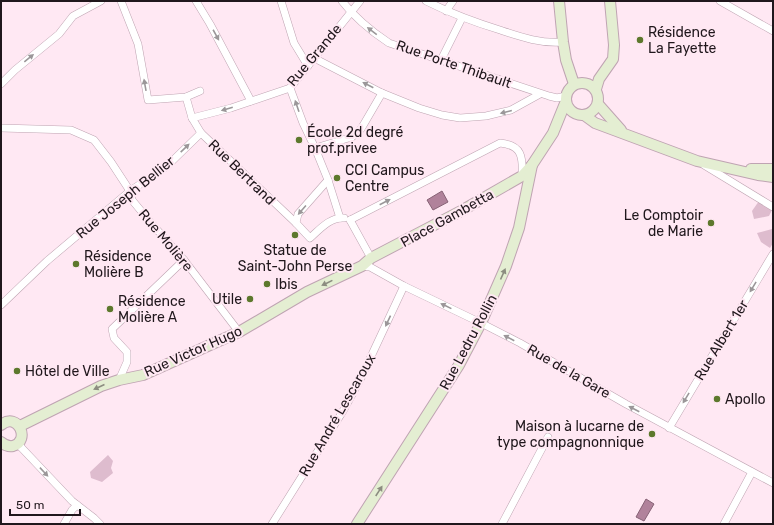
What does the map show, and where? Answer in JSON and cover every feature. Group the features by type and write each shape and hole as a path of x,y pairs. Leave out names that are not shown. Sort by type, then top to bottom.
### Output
{"main road":[{"path":"559,1 566,60 574,84"},
{"path":"596,89 599,79 613,59 614,45 610,1"},
{"path":"579,114 592,112 598,104 598,94 596,89 588,83 574,84 567,92 566,99 568,107 579,114 595,122 697,161 773,177"},
{"name":"Place Gambetta","path":"362,266 371,258 461,212 522,176 532,165 553,133 566,99"},
{"path":"598,104 624,133"},
{"name":"Place Gambetta","path":"553,133 579,114"},
{"name":"Rue Ledru Rollin","path":"357,524 459,365 481,323 506,266 519,228 532,165"},
{"path":"727,168 773,169"},
{"name":"Rue Victor Hugo","path":"20,426 101,386 119,380 143,375 239,332 307,292 362,266"},
{"path":"1,425 10,421 20,426 22,433 22,437 17,443 12,446 3,447"}],"street":[{"path":"1,84 15,70 59,34 73,16 101,1"},
{"path":"122,1 138,44 148,100 186,97 200,91"},
{"path":"196,1 251,101"},
{"path":"281,1 294,43 308,66"},
{"name":"Rue Porte Thibault","path":"342,1 350,12 370,30 389,43 540,94 566,99"},
{"name":"Rue Grande","path":"192,118 290,88 360,1"},
{"path":"426,1 462,18 530,40 555,43 563,42"},
{"path":"446,11 453,1"},
{"path":"720,1 773,31"},
{"path":"441,60 462,18"},
{"path":"314,58 382,93 419,108 442,115 460,118 486,116 511,110 540,94"},
{"path":"290,88 303,123 328,180 340,218"},
{"path":"315,148 352,137 361,129 382,93"},
{"name":"Rue Bertrand","path":"186,97 192,118 201,133 310,238 328,223"},
{"name":"Rue Molière","path":"1,128 71,130 96,143 111,162 130,191 132,200 184,260 239,332"},
{"name":"Rue Joseph Bellier","path":"1,305 46,260 130,191 166,167 201,133"},
{"path":"328,223 336,218 350,220 500,143 516,147 523,161 522,176"},
{"path":"697,161 773,207"},
{"path":"296,223 298,214 328,180"},
{"path":"328,223 335,214 336,207"},
{"path":"350,220 371,258"},
{"name":"Rue Albert 1er","path":"669,428 773,254"},
{"path":"119,380 128,362 127,354 114,338 112,329 184,260"},
{"name":"Rue de la Gare","path":"362,266 370,267 404,286 520,343 669,428 773,483"},
{"name":"Rue André Lescaroux","path":"272,524 360,380 404,286"},
{"path":"502,524 548,437"},
{"path":"17,443 72,501 100,524"},
{"path":"724,524 752,472"},
{"path":"64,524 72,510 77,505"}],"shaded area":[{"path":"442,191 448,202 433,210 427,200"},
{"path":"759,201 772,210 769,216 754,219 752,211"},
{"path":"772,229 773,243 770,248 761,242 757,233"},
{"path":"108,455 113,461 111,468 113,473 102,482 91,478 90,472"},
{"path":"646,499 654,504 644,521 636,517"}],"place":[{"name":"Résidence La Fayette","path":"640,40"},
{"name":"École 2d degré prof.privee","path":"299,140"},
{"name":"CCI Campus Centre","path":"337,178"},
{"name":"Le Comptoir de Marie","path":"711,223"},
{"name":"Statue de Saint-John Perse","path":"295,235"},
{"name":"Résidence Molière B","path":"76,264"},
{"name":"Ibis","path":"267,284"},
{"name":"Utile","path":"250,299"},
{"name":"Résidence Molière A","path":"110,309"},
{"name":"Hôtel de Ville","path":"17,371"},
{"name":"Apollo","path":"717,399"},
{"name":"Maison à lucarne de type compagnonnique","path":"652,434"}]}
